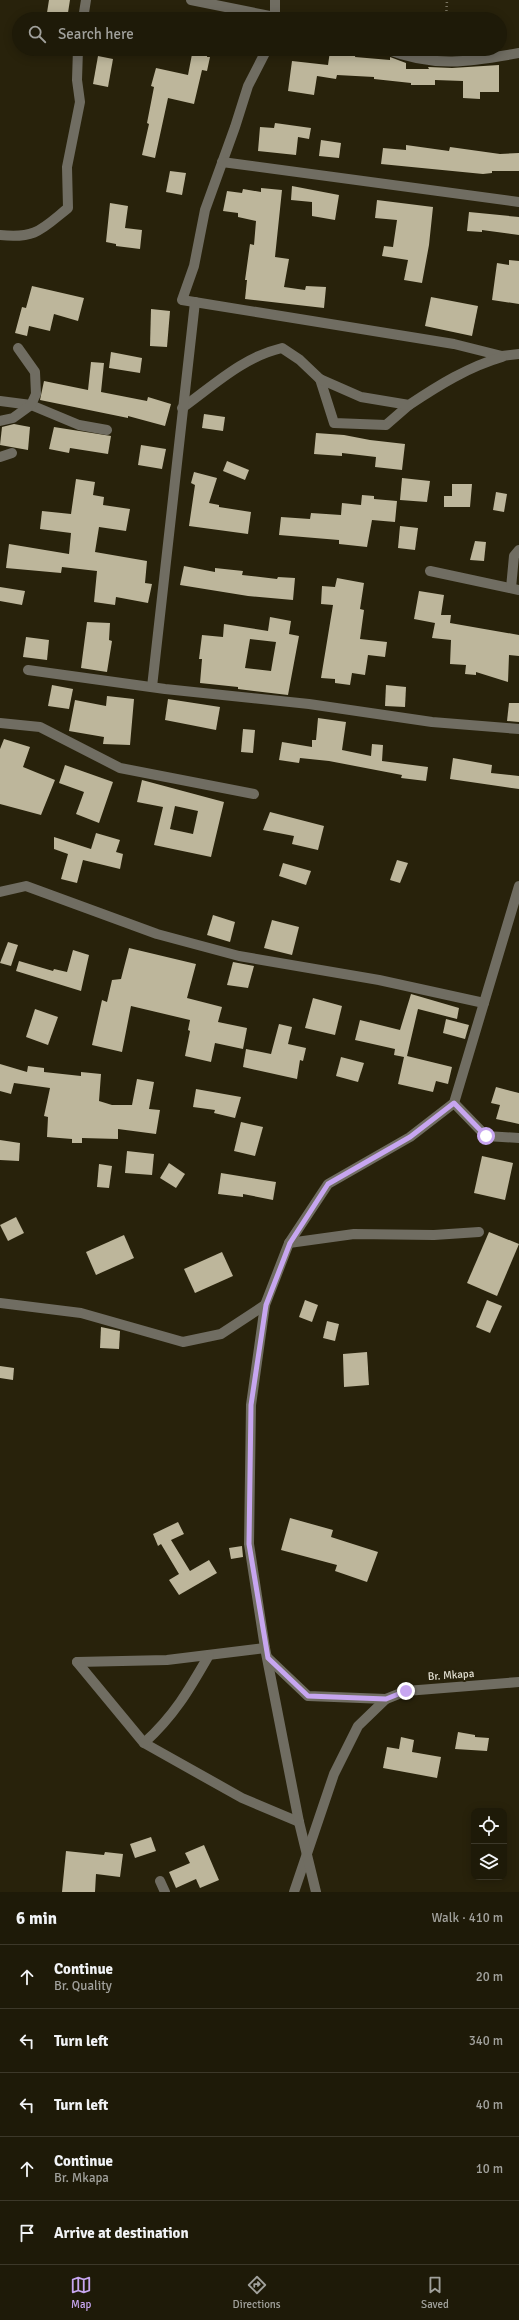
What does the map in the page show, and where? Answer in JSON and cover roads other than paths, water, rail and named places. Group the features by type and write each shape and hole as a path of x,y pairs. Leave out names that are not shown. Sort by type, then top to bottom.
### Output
{"street":[{"path":"84,12 86,0"},
{"path":"192,0 250,12"},
{"path":"275,0 278,12"},
{"path":"507,55 519,53"},
{"path":"0,235 19,237 39,232 68,208 67,167 80,102 77,80 78,56"},
{"path":"263,56 248,86 205,210 194,266 182,300 454,344 502,356"},
{"path":"403,56 434,62 481,59 500,56"},
{"path":"222,162 519,202"},
{"path":"152,687 195,302"},
{"path":"0,420 13,418 31,405 36,394 35,372 18,348"},
{"path":"182,408 243,362 282,348 300,360 320,379 361,397 409,405"},
{"path":"320,379 334,423 386,425 409,405 438,386 477,364 502,356 519,354"},
{"path":"0,401 31,405 79,425 107,430"},
{"path":"0,457 12,453"},
{"path":"430,571 515,589 514,556 519,550"},
{"path":"28,670 152,687 309,704 432,722 519,729"},
{"path":"0,723 40,727 120,768 254,794"},
{"path":"0,892 26,886 157,934 239,956 379,980 484,1003"},
{"path":"316,1892 299,1822 267,1653 249,1544 251,1405 266,1305 290,1243 328,1184 410,1137 454,1103 519,886"},
{"path":"454,1103 486,1136 519,1138"},
{"path":"290,1243 354,1234 434,1235 479,1232"},
{"path":"0,1303 81,1313 183,1342 221,1334 266,1305"},
{"path":"299,1822 242,1798 144,1743 77,1662 168,1660 208,1655 267,1653 308,1696 386,1699"},
{"path":"144,1743 166,1723 190,1689 208,1655"},
{"name":"Br. Mkapa","path":"386,1699 406,1691 519,1682"},
{"path":"294,1892 334,1774 358,1726 386,1699"},
{"path":"160,1881 165,1892"}]}
